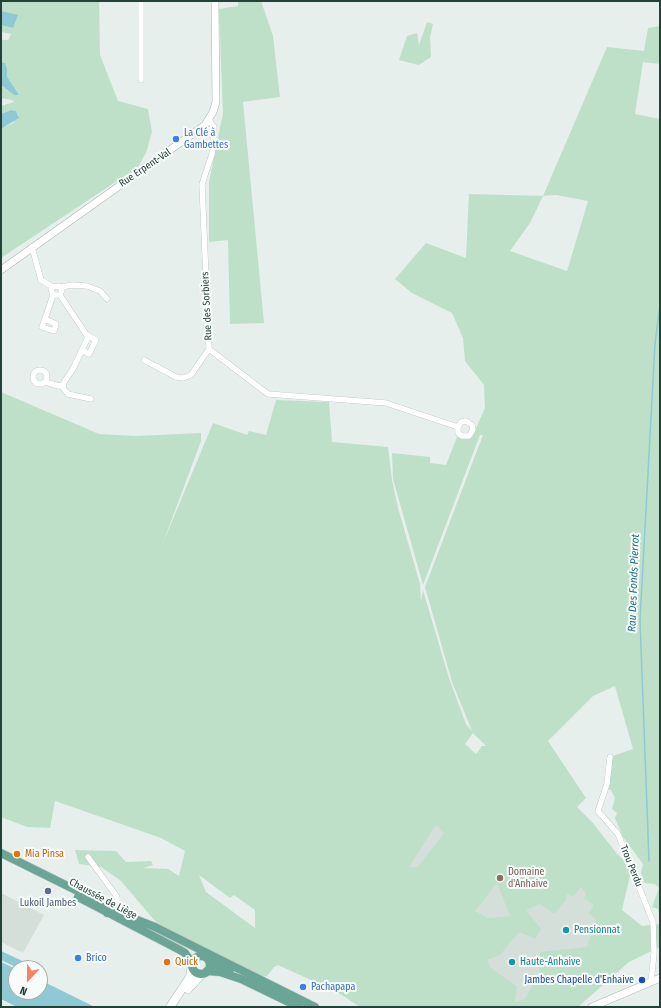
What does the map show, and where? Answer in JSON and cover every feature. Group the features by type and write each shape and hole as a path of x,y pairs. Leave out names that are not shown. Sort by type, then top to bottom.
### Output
{"main road":[{"name":"Chaussée de Liège","path":"1,854 111,911 180,950 185,953 192,964"},
{"name":"Chaussée de Liège","path":"1,858 111,911 155,927 315,1007"},
{"name":"Chaussée de Liège","path":"127,916 205,958 279,989"},
{"path":"178,994 187,966 180,950"},
{"path":"170,1007 190,977 192,964 196,958 205,958 210,965 205,972 194,981 173,1007"},
{"path":"192,964 195,972 220,972 241,979 299,1007"}],"street":[{"path":"141,1 141,80"},
{"name":"Rue Erpent-Val","path":"1,270 196,133 209,120 216,102 215,1"},
{"name":"Rue des Sorbiers","path":"209,120 214,127 212,154 202,184 209,349 268,394 386,403 458,427"},
{"path":"32,247 41,280 52,287 57,285 61,287 72,285 87,286 100,291 108,299"},
{"path":"45,319 53,295 51,292 52,287"},
{"path":"60,295 62,290 61,287"},
{"path":"53,295 60,295"},
{"path":"60,295 87,335 96,340 89,354 82,350"},
{"path":"87,335 87,341 63,385 65,392 68,394 91,399"},
{"path":"144,360 176,377 183,378 191,375 209,349"},
{"path":"45,382 59,386 63,385"},
{"name":"Trou Perdu","path":"610,757 607,784 598,811 618,834 653,922 654,947 651,982"},
{"path":"88,857 117,897 117,906 111,911"},
{"path":"592,1007 660,978"}],"shaded area":[{"name":"Domaine d'Anhaive","path":"484,751 622,910 564,971 521,1007 480,1007 395,887 422,827"},
{"path":"1,893 44,915 23,953 1,942"}],"green space":[{"path":"1,1 99,1 100,55 118,101 148,109 152,132 146,153 138,167 1,258 1,129 13,123 18,115 16,111 11,110 1,114 1,106 14,102 12,100 1,98 1,85 14,95 19,95 6,77 7,68 5,63 1,62 1,40 8,40 11,34 1,32 1,25 13,28 1,12"},
{"path":"238,1 261,1 273,36 280,97 243,102 264,323 230,324 228,240 209,242 209,182 223,113 219,9 238,6"},
{"path":"427,22 433,24 430,37 431,57 419,65 399,60 407,36 417,33 419,45"},
{"path":"660,26 660,64 643,62 635,114 660,119 660,920 658,909 652,907 659,888 655,884 644,883 641,873 643,864 623,837 615,818 617,813 612,809 615,798 611,790 606,788 610,757 633,749 615,686 593,696 548,741 586,798 577,807 592,822 618,855 632,867 622,910 642,926 660,924 660,947 629,962 578,1007 360,1007 337,992 278,965 274,967 267,976 260,977 161,928 121,881 101,867 79,864 75,850 116,851 126,862 151,861 153,865 143,868 168,869 179,876 185,851 161,838 55,801 50,828 27,827 1,817 1,392 99,434 136,436 201,433 201,441 163,543 213,423 247,435 249,431 266,435 276,400 329,402 332,442 388,447 392,480 398,508 420,584 421,602 423,590 448,675 466,724 472,731 452,682 425,587 483,435 480,435 423,585 393,479 392,453 430,457 430,463 446,465 457,437 467,439 473,435 485,408 484,385 465,361 463,338 452,313 412,293 395,279 426,243 466,258 469,194 543,196 607,47 644,51 648,28","holes":["556,195 588,201 567,271 510,251 530,223 543,196","473,733 486,746 482,746 476,754 465,744","436,825 444,833 418,867 409,867","199,875 230,898 234,895 255,910 255,928 206,892","497,883 510,916 487,918 475,911","581,887 586,894 584,898 594,905 589,913 596,920 587,947 540,952 539,974 525,999 515,1002 517,987 490,967 487,960 500,955 519,932 535,939 541,929 526,910 540,904 554,914 566,900 567,893 573,897"]}],"water":[{"path":"1,11 18,15 13,28 1,25"},
{"path":"1,62 5,63 7,68 7,77 19,95 14,95 1,85"},
{"path":"11,110 16,111 19,118 1,129 1,114"},
{"path":"1,951 20,960 8,960 8,963 1,960"},
{"path":"1,962 8,965 8,1000 48,1000 48,984 95,1007 17,1007 1,999"}],"waterway":[{"name":"Rau Des Fonds Pierrot","path":"649,861 640,620 655,344 660,305"}],"place":[{"name":"La Clé à Gambettes","path":"176,139"},
{"name":"Mia Pinsa","path":"17,854"},
{"name":"Domaine d'Anhaive","path":"500,878"},
{"name":"Lukoil Jambes","path":"48,891"},
{"name":"Pensionnat","path":"566,930"},
{"name":"Brico","path":"78,958"},
{"name":"Quick","path":"167,962"},
{"name":"Haute-Anhaive","path":"512,962"},
{"name":"Jambes Chapelle d'Enhaive","path":"642,980"},
{"name":"Pachapapa","path":"303,987"}]}
